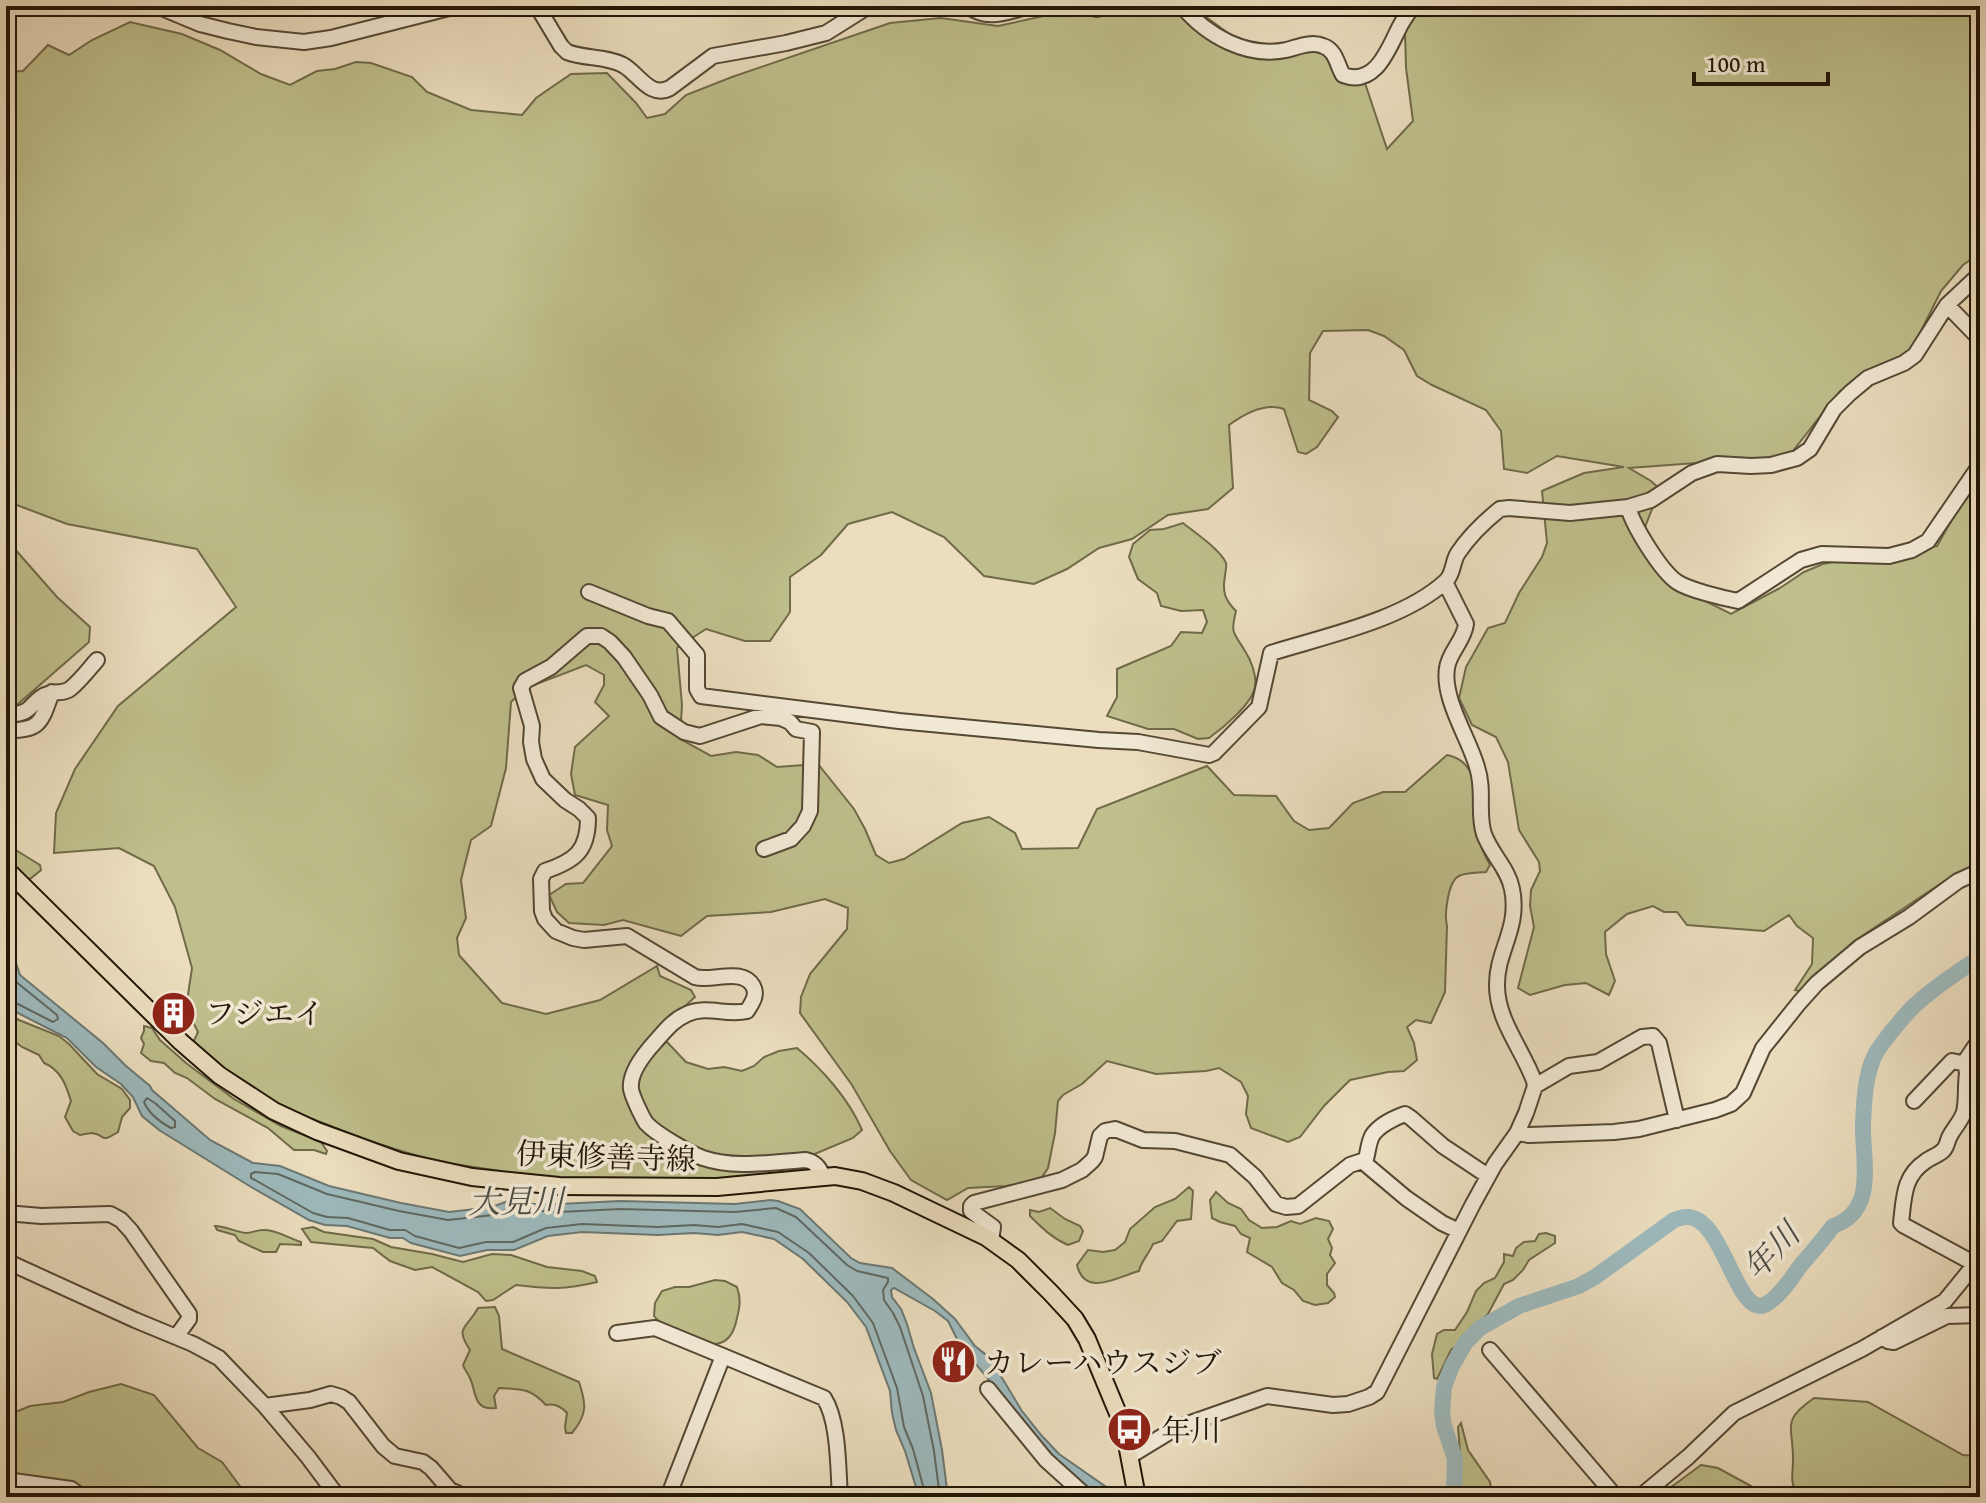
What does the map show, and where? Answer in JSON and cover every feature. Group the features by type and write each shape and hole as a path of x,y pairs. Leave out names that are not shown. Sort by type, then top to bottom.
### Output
{"main road":[{"name":"伊東修善寺線","path":"6,869 181,1042 219,1075 274,1111 317,1131 399,1161 472,1177 559,1186 717,1187 835,1176 862,1181 894,1193 991,1241 1018,1260 1051,1293 1075,1319 1087,1339 1124,1428 1136,1495"}],"street":[{"path":"157,6 200,24 228,31 304,42 457,6"},
{"path":"537,6 567,52 620,63 653,89 665,91 713,56 826,33 869,6"},
{"path":"968,6 983,15 992,15 1031,6"},
{"path":"1085,6 1097,9 1107,6"},
{"path":"1182,6 1209,30 1241,48 1265,51 1315,44 1325,46 1331,51 1343,75 1352,79 1373,71 1382,61 1413,6"},
{"path":"589,592 668,621 697,655 697,689 701,696 899,721 1138,742 1209,755 1259,707 1271,653 1395,614 1450,577 1459,551 1500,509 1570,513 1628,507 1651,500 1692,473 1717,464 1771,465 1797,458 1810,449 1834,409 1850,393 1868,378 1915,355 1947,305 1980,274"},
{"path":"1947,305 1980,339"},
{"path":"1628,507 1636,528 1674,580 1738,601 1801,560 1822,554 1889,556 1912,550 1928,541 1980,465"},
{"path":"1130,1456 1176,1428 1267,1396 1333,1405 1348,1404 1377,1392 1488,1176 1517,1133 1526,1113 1535,1086 1499,1006 1497,976 1514,921 1512,889 1508,876 1487,842 1481,823 1481,784 1477,767 1450,696 1447,668 1466,624 1445,582"},
{"path":"764,849 791,839 803,826 810,811 812,732 796,729 781,718 761,716 700,736 684,732 661,717 624,657 601,636 587,636 551,667 525,681 521,688 532,726 531,742 538,769 543,779 588,818 584,844 570,862 545,871 541,879 545,919 556,931 573,938 584,940 627,936 695,977 705,980 733,976 747,979 754,988 755,996 747,1011 739,1013 712,1009 688,1013 671,1024 647,1051 633,1075 631,1089 646,1122 701,1158 728,1164 806,1160 813,1162 823,1176"},
{"path":"6,714 24,713 52,692 65,692 97,660"},
{"path":"6,730 34,726 42,718 52,692"},
{"path":"1517,1133 1639,1129 1731,1104 1743,1093 1763,1048 1817,983 1860,947 1909,917 1958,881 1980,871"},
{"path":"1535,1086 1569,1066 1598,1062 1642,1037 1653,1036 1659,1043 1677,1120"},
{"path":"1640,1497 1734,1413 1945,1301 1978,1261 1901,1223 1903,1192 1907,1181 1921,1165 1944,1150 1963,1114 1970,1072 1980,1039"},
{"path":"1914,1101 1949,1064 1957,1061 1970,1072"},
{"path":"1365,1162 1371,1137 1405,1114 1488,1176"},
{"path":"991,1241 993,1227 971,1211 974,1203 1062,1180 1082,1170 1095,1157 1100,1136 1110,1130 1120,1130 1143,1140 1175,1141 1230,1155 1255,1177 1276,1204 1286,1207 1298,1206 1350,1165 1357,1161 1365,1162 1406,1198 1459,1231"},
{"path":"6,1213 41,1216 110,1214 121,1220 189,1314 189,1319 176,1337"},
{"path":"6,1254 18,1261 13,1264"},
{"path":"13,1264 219,1358 265,1406 338,1497"},
{"path":"1882,1337 1894,1342 1947,1316 1980,1315"},
{"path":"617,1333 655,1328 824,1398 829,1405 836,1446 840,1497"},
{"path":"1490,1350 1616,1497"},
{"path":"668,1497 723,1356"},
{"path":"988,1389 1046,1460 1087,1497"},
{"path":"265,1406 331,1394 341,1397 349,1402 383,1446 395,1456 423,1462 450,1490 466,1497"},
{"path":"6,1480 71,1489 82,1497"}],"green space":[{"path":"1069,6 1191,6 1254,52 1321,46 1344,78 1365,83 1387,149 1413,121 1405,31 1417,6 1980,6 1980,253 1963,265 1941,291 1911,351 1840,391 1789,456 1629,468 1660,489 1645,527 1667,582 1731,614 1823,564 1889,550 1937,546 1980,479 1980,861 1853,942 1799,991 1795,990 1812,964 1813,938 1797,926 1789,915 1764,931 1687,925 1677,912 1664,912 1653,906 1627,914 1605,932 1606,954 1615,981 1609,995 1586,983 1565,985 1530,995 1518,988 1534,927 1531,890 1540,871 1539,862 1519,830 1508,762 1496,737 1472,725 1459,698 1466,667 1488,628 1505,623 1519,593 1542,557 1547,543 1542,491 1584,473 1624,467 1557,456 1527,473 1504,469 1501,431 1486,410 1417,376 1404,350 1384,336 1368,330 1323,331 1310,353 1309,400 1338,417 1317,447 1306,454 1298,452 1284,409 1262,408 1229,425 1233,488 1208,509 1168,515 1132,539 1099,548 1067,569 1034,584 984,576 944,537 892,512 848,524 821,555 790,577 790,612 770,641 745,641 706,629 677,648 682,705 680,739 711,756 736,752 758,755 777,767 818,764 854,809 876,855 889,863 904,859 962,823 989,817 1015,833 1022,849 1078,848 1097,809 1207,766 1234,795 1276,796 1294,821 1309,830 1329,828 1353,803 1383,792 1405,792 1447,755 1459,760 1472,777 1478,836 1490,865 1486,872 1459,876 1452,884 1446,914 1445,992 1431,1023 1416,1020 1407,1027 1417,1060 1404,1071 1350,1080 1324,1106 1300,1137 1288,1142 1251,1128 1246,1114 1248,1096 1241,1082 1219,1068 1156,1074 1107,1061 1058,1101 1048,1168 1040,1180 968,1188 947,1200 911,1180 890,1151 852,1085 800,1013 801,997 810,974 847,929 848,908 825,899 771,912 707,916 681,936 623,920 604,925 569,923 557,912 549,895 566,884 583,883 612,846 607,830 608,805 575,795 571,774 575,747 609,716 595,702 604,685 604,675 586,665 526,688 511,702 506,768 491,826 471,840 461,880 466,918 457,938 459,955 502,1003 546,1014 600,1000 657,966 660,976 691,990 695,997 661,1028 630,1073 625,1095 636,1120 704,1164 802,1165 805,1172 703,1182 558,1178 434,1161 366,1140 290,1110 237,1079 192,1045 198,1032 186,1008 192,968 175,907 154,866 119,848 54,853 56,813 75,769 118,706 236,607 197,549 67,524 6,501 6,72 23,71 48,45 69,55 130,22 182,34 220,50 261,74 290,85 317,71 356,62 371,63 412,77 427,92 471,110 522,115 536,98 571,74 607,73 647,118 665,114 686,95 732,77 890,23 941,18 998,26 1067,11"},
{"path":"1183,523 1213,547 1226,563 1224,591 1236,611 1234,633 1249,659 1255,678 1249,701 1209,738 1198,739 1174,729 1148,729 1107,716 1117,697 1117,669 1171,646 1181,632 1202,633 1207,622 1203,610 1181,611 1161,606 1157,593 1138,579 1129,557 1133,544 1150,530"},
{"path":"13,547 57,597 90,627 89,642 18,704 6,704 6,554"},
{"path":"6,844 40,865 41,870 30,879 22,876 6,860"},
{"path":"6,1013 59,1036 97,1074 122,1089 130,1100 130,1108 122,1117 118,1132 105,1138 92,1133 80,1135 73,1131 65,1117 71,1101 62,1079 39,1055 6,1035"},
{"path":"144,1026 152,1028 160,1040 186,1063 234,1099 281,1126 321,1142 326,1154 314,1150 294,1150 268,1128 215,1099 164,1063 151,1061 141,1053"},
{"path":"666,1041 686,1062 708,1069 724,1067 742,1071 764,1057 797,1048 834,1085 862,1130 853,1138 810,1156 737,1159 696,1151 653,1122 637,1092 638,1079 651,1054 660,1043"},
{"path":"1189,1187 1193,1191 1191,1219 1177,1221 1162,1241 1153,1244 1139,1271 1103,1283 1087,1281 1081,1275 1077,1265 1088,1250 1115,1250 1125,1242 1130,1229 1155,1207 1175,1199"},
{"path":"1216,1192 1262,1228 1277,1227 1291,1221 1300,1224 1316,1218 1329,1221 1333,1229 1328,1239 1332,1248 1330,1255 1335,1263 1327,1274 1327,1285 1335,1297 1328,1303 1315,1305 1303,1301 1294,1290 1282,1283 1272,1267 1247,1252 1250,1238 1241,1234 1235,1226 1212,1218 1210,1200"},
{"path":"1050,1208 1080,1226 1083,1231 1079,1241 1068,1245 1062,1242 1030,1216 1030,1210 1039,1212"},
{"path":"215,1226 246,1233 270,1230 301,1242 301,1245 280,1244 276,1252 263,1252 239,1241 235,1235 217,1230"},
{"path":"313,1227 463,1262 492,1254 511,1255 547,1267 582,1271 595,1276 597,1282 556,1288 516,1285 493,1300 486,1301 478,1292 432,1267 415,1270 390,1261 373,1248 311,1242 302,1229"},
{"path":"1539,1234 1555,1236 1555,1243 1529,1260 1513,1280 1504,1284 1488,1314 1451,1350 1437,1379 1434,1378 1432,1354 1437,1334 1455,1330 1476,1291 1495,1278 1504,1262 1504,1254 1513,1256 1516,1248 1524,1242 1535,1241"},
{"path":"715,1280 737,1287 739,1295 739,1310 729,1338 715,1344 698,1341 669,1328 654,1316 655,1303 662,1291"},
{"path":"495,1307 499,1316 502,1349 579,1382 584,1408 581,1420 572,1433 566,1433 565,1411 555,1405 546,1405 525,1390 499,1388 494,1396 496,1408 483,1406 476,1399 463,1365 470,1350 463,1332 478,1308"},
{"path":"121,1384 154,1395 198,1448 222,1462 248,1497 6,1497 6,1416 30,1406 63,1402"},
{"path":"1814,1398 1868,1402 1963,1455 1980,1456 1980,1497 1798,1497 1792,1478 1791,1424 1797,1412"},
{"path":"1461,1423 1468,1450 1490,1482 1492,1494 1489,1497 1458,1497 1458,1427"},
{"path":"1701,1465 1718,1468 1771,1497 1654,1497"}],"water":[{"path":"6,955 16,963 20,975 103,1043 210,1140 253,1163 280,1166 329,1186 449,1212 492,1207 508,1201 534,1204 620,1201 735,1204 770,1200 800,1209 851,1258 860,1263 892,1268 933,1299 955,1319 975,1346 990,1358 1022,1411 1059,1454 1124,1497 1096,1497 1058,1463 960,1345 948,1321 894,1288 891,1290 892,1297 901,1309 931,1393 948,1497 919,1497 896,1430 890,1391 866,1327 847,1302 803,1259 774,1239 742,1232 658,1235 582,1232 548,1236 514,1250 487,1250 460,1256 403,1238 390,1238 309,1220 159,1130 142,1116 133,1097 121,1084 96,1067 67,1038 6,1007"}],"waterway":[{"name":"年川","path":"1451,1497 1455,1459 1444,1426 1444,1387 1466,1342 1480,1328 1519,1306 1579,1286 1595,1277 1674,1220 1684,1217 1699,1221 1711,1233 1747,1298 1757,1305 1768,1303 1833,1226 1857,1209 1864,1182 1865,1099 1871,1064 1878,1050 1919,1002 1980,957"}],"place":[{"name":"フジエイ","path":"174,1013"},
{"name":"カレーハウスジブ","path":"953,1362"},
{"name":"年川","path":"1130,1430"}],"water label":[{"name":"大見川","path":"516,1201"}]}
